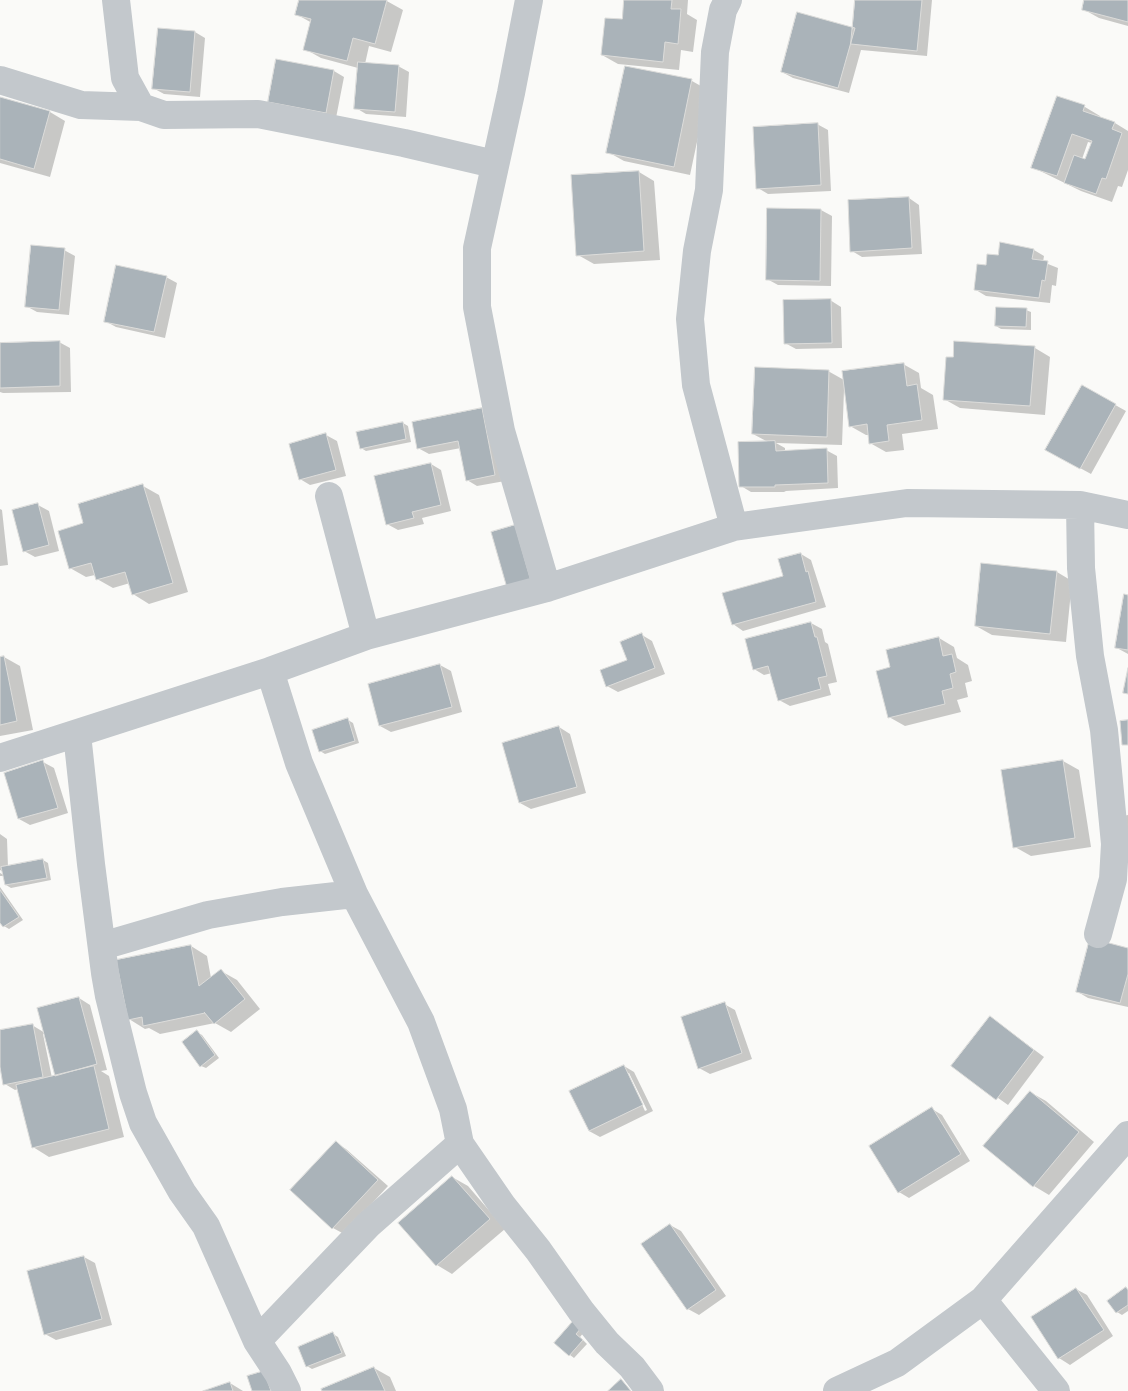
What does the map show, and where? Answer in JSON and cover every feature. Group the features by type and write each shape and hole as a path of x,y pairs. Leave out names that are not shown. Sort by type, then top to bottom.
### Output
{"street":[{"path":"116,0 125,78 141,107"},
{"path":"529,0 477,248 477,307 501,432 547,588"},
{"path":"728,0 723,10 714,52 709,190 697,251 690,319 696,385 734,527"},
{"path":"0,80 81,105 141,107 164,115 258,114 404,143 494,164"},
{"path":"329,496 366,636"},
{"path":"0,758 270,671 366,636 547,588 734,527 907,503 1080,505 1128,515"},
{"path":"1080,505 1081,568 1090,656 1104,730 1116,844 1113,879 1098,934"},
{"path":"270,671 299,763 354,894 421,1022 453,1109 460,1144 502,1205 538,1250 581,1312 607,1343 632,1367 650,1391"},
{"path":"77,734 91,864 109,996 133,1093 143,1123 182,1192 206,1226 257,1341 278,1373 287,1391"},
{"path":"102,946 208,915 282,902 354,894"},
{"path":"837,1391 897,1363 982,1300 1128,1135"},
{"path":"257,1341 368,1225 460,1144"},
{"path":"982,1300 1056,1391"}],"building":[{"path":"299,0 387,0 375,44 353,38 347,61 303,50 311,19 295,15"},
{"path":"624,0 672,0 671,9 681,9 678,44 665,42 663,62 601,55 605,18 622,19"},
{"path":"855,0 922,0 917,51 851,44"},
{"path":"1084,0 1128,0 1128,22 1082,10"},
{"path":"797,12 855,28 838,88 781,72"},
{"path":"158,28 195,31 190,92 152,89"},
{"path":"276,59 334,70 326,113 268,102"},
{"path":"358,62 399,65 395,112 354,109"},
{"path":"625,66 692,79 674,167 606,153"},
{"path":"1057,96 1085,105 1083,111 1115,122 1112,129 1122,133 1106,179 1102,178 1096,194 1064,183 1074,155 1085,159 1092,141 1072,134 1057,176 1031,168"},
{"path":"0,97 50,111 34,169 0,159"},
{"path":"818,123 821,185 756,189 753,127"},
{"path":"639,171 644,251 576,256 571,175"},
{"path":"909,197 912,248 850,252 848,200"},
{"path":"767,208 821,209 820,281 766,280"},
{"path":"1000,242 1034,249 1032,259 1048,261 1045,281 1042,280 1039,298 974,290 977,264 986,265 987,254 998,255"},
{"path":"31,245 65,248 59,310 25,307"},
{"path":"116,265 167,276 154,332 104,322"},
{"path":"831,299 832,343 784,344 783,300"},
{"path":"996,307 1027,308 1026,327 995,326"},
{"path":"60,341 60,386 0,388 0,343"},
{"path":"954,341 1035,346 1030,406 943,400 946,357 953,357"},
{"path":"904,363 907,386 917,384 922,420 887,425 889,441 869,444 867,424 849,427 842,371"},
{"path":"755,367 829,370 827,437 752,434"},
{"path":"1082,385 1116,404 1080,469 1045,450"},
{"path":"482,408 495,475 466,481 458,441 417,449 412,422"},
{"path":"403,422 406,439 360,449 356,432"},
{"path":"326,433 336,470 299,480 289,444"},
{"path":"775,441 776,451 827,448 828,483 775,485 775,487 739,487 738,442"},
{"path":"431,463 441,505 412,512 414,518 386,525 374,476"},
{"path":"143,484 173,583 132,595 125,572 96,580 91,563 69,569 58,531 83,523 78,504"},
{"path":"38,503 49,545 23,552 12,510"},
{"path":"515,525 531,581 507,588 491,532"},
{"path":"801,553 816,602 732,625 722,593 783,576 778,559"},
{"path":"981,563 1057,571 1050,634 975,626"},
{"path":"1124,594 1128,595 1128,650 1115,648"},
{"path":"811,622 827,676 818,678 821,689 778,701 768,666 753,670 745,639"},
{"path":"642,633 655,668 606,687 600,670 627,660 620,642"},
{"path":"939,637 943,656 952,654 956,672 950,674 953,688 942,691 945,704 888,718 876,671 890,667 886,650"},
{"path":"4,656 17,721 0,725 0,657"},
{"path":"440,664 452,707 379,726 368,684"},
{"path":"1128,668 1128,694 1123,693"},
{"path":"348,718 355,741 319,752 312,730"},
{"path":"1128,720 1128,745 1122,745 1120,721"},
{"path":"559,726 577,787 519,803 502,743"},
{"path":"43,760 58,808 18,819 4,773"},
{"path":"1063,760 1075,838 1013,848 1001,770"},
{"path":"43,859 47,878 5,885 1,867"},
{"path":"0,890 19,917 3,927 0,923"},
{"path":"1090,938 1128,948 1128,974 1120,1003 1076,992"},
{"path":"191,945 199,986 221,969 245,999 214,1024 205,1013 143,1026 142,1017 128,1020 116,960"},
{"path":"79,997 97,1064 55,1076 37,1008"},
{"path":"725,1002 742,1053 698,1069 681,1017"},
{"path":"990,1016 1034,1050 996,1100 951,1066"},
{"path":"33,1024 43,1077 3,1085 0,1067 0,1030"},
{"path":"197,1030 215,1055 200,1067 182,1042"},
{"path":"624,1065 643,1105 589,1131 569,1091"},
{"path":"94,1066 109,1129 32,1148 16,1085"},
{"path":"1030,1091 1079,1132 1033,1187 983,1146"},
{"path":"932,1107 961,1154 898,1193 869,1146"},
{"path":"336,1141 378,1180 332,1229 290,1190"},
{"path":"452,1176 490,1219 436,1266 398,1223"},
{"path":"670,1224 716,1290 687,1310 641,1244"},
{"path":"84,1256 102,1319 44,1335 27,1271"},
{"path":"1126,1287 1128,1290 1128,1305 1116,1313 1107,1301"},
{"path":"1076,1288 1104,1330 1058,1359 1031,1317"},
{"path":"574,1320 582,1327 576,1334 583,1340 569,1356 554,1343"},
{"path":"333,1332 342,1353 306,1367 298,1347"},
{"path":"374,1367 385,1391 322,1391 321,1389"},
{"path":"264,1371 271,1391 252,1391 247,1376"},
{"path":"621,1379 631,1391 608,1391"},
{"path":"230,1382 233,1391 203,1391"}]}
